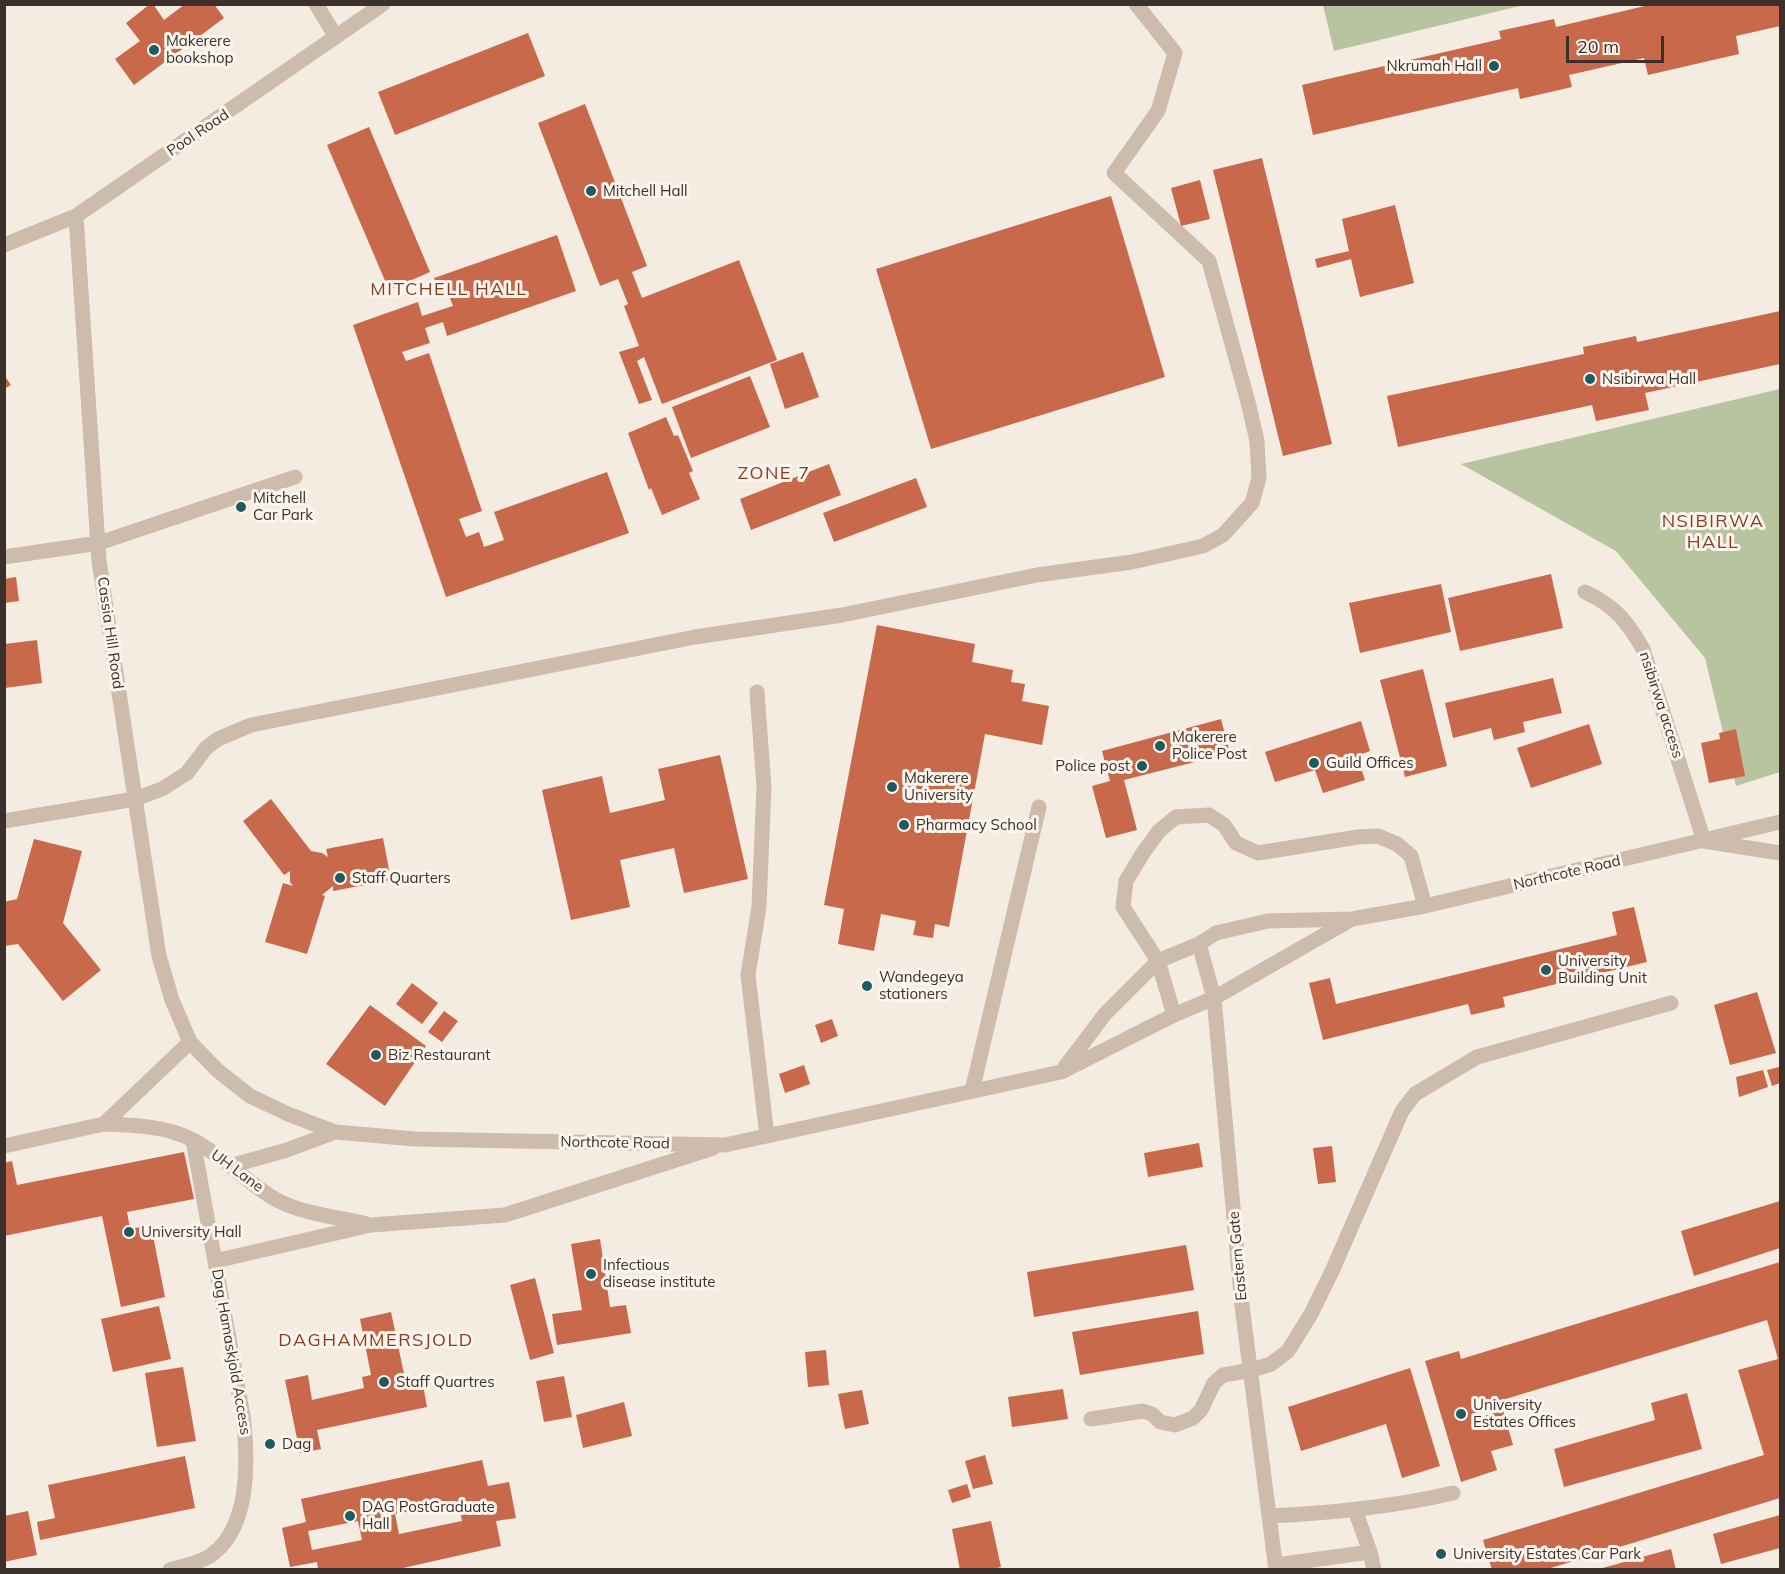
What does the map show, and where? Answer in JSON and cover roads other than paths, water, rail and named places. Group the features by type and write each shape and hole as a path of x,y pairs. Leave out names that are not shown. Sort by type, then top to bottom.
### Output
{"lane":[{"path":"316,4 336,37"},
{"name":"Pool Road","path":"4,245 76,216 383,4"},
{"path":"4,821 135,799 162,789 187,773 206,748 218,739 251,724 695,638 842,615 1037,575 1132,562 1203,546 1223,535 1252,503 1259,478 1257,441 1209,261 1114,173 1158,111 1175,53 1136,4"},
{"name":"Cassia Hill Road","path":"76,216 99,561 159,956 172,1000 190,1042"},
{"path":"4,557 99,543 294,477"},
{"name":"nsibirwa access","path":"1585,592 1601,600 1627,622 1643,649 1704,841"},
{"path":"757,692 764,787 759,907 748,975 767,1136"},
{"path":"972,1091 1039,807"},
{"path":"1174,1015 1158,962 1123,907 1123,894 1126,881 1143,854 1159,831 1176,817 1209,815 1224,825 1236,843 1258,853 1358,837 1378,836 1397,844 1411,856 1425,906"},
{"name":"Northcote Road","path":"1061,1072 1105,1014 1158,962 1199,944 1216,933 1268,921 1352,919 1425,906 1780,822"},
{"path":"1704,841 1780,853"},
{"name":"Northcote Road","path":"190,1042 217,1070 250,1096 335,1132 415,1139 725,1145 1061,1072 1174,1015 1214,998 1352,919"},
{"name":"Eastern Gate","path":"1199,944 1214,998 1242,1306 1276,1567"},
{"path":"1091,1419 1143,1412 1152,1414 1160,1422 1175,1425 1192,1418 1201,1410 1214,1383 1223,1375 1271,1364 1288,1351 1311,1314 1402,1111 1414,1094 1477,1057 1671,1003"},
{"path":"104,1124 190,1042"},
{"name":"UH Lane","path":"4,1146 104,1124 135,1125 170,1131 193,1140 277,1200 370,1225"},
{"path":"230,1166 287,1150 335,1132"},
{"path":"193,1140 215,1261"},
{"name":"Dag Hamaskjold Access","path":"171,1569 204,1559 219,1548 234,1525 247,1470 243,1416 215,1261 370,1225 506,1215 725,1145"},
{"path":"1271,1516 1354,1510 1421,1501 1453,1493"},
{"path":"1354,1510 1374,1569"},
{"path":"1276,1567 1370,1552"}],"place":[{"name":"Makerere bookshop","path":"154,50"},
{"name":"Nkrumah Hall","path":"1494,66"},
{"name":"Mitchell Hall","path":"591,191"},
{"name":"Nsibirwa Hall","path":"1590,379"},
{"name":"Mitchell Car Park","path":"241,507"},
{"name":"Makerere Police Post","path":"1160,746"},
{"name":"Guild Offices","path":"1314,763"},
{"name":"Police post","path":"1142,766"},
{"name":"Makerere University","path":"892,787"},
{"name":"Pharmacy School","path":"904,825"},
{"name":"Staff Quarters","path":"340,878"},
{"name":"University Building Unit","path":"1546,970"},
{"name":"Wandegeya stationers","path":"867,986"},
{"name":"Biz Restaurant","path":"376,1055"},
{"name":"University Hall","path":"129,1232"},
{"name":"Infectious disease institute","path":"591,1274"},
{"name":"Staff Quartres","path":"384,1382"},
{"name":"University Estates Offices","path":"1461,1414"},
{"name":"Dag","path":"270,1444"},
{"name":"DAG PostGraduate Hall","path":"350,1516"},
{"name":"University Estates Car Park","path":"1441,1554"}],"district":[{"name":"MITCHELL HALL","path":"449,290"},
{"name":"ZONE 7","path":"774,474"},
{"name":"NSIBIRWA HALL","path":"1713,532"},
{"name":"DAGHAMMERSJOLD","path":"376,1341"}]}
